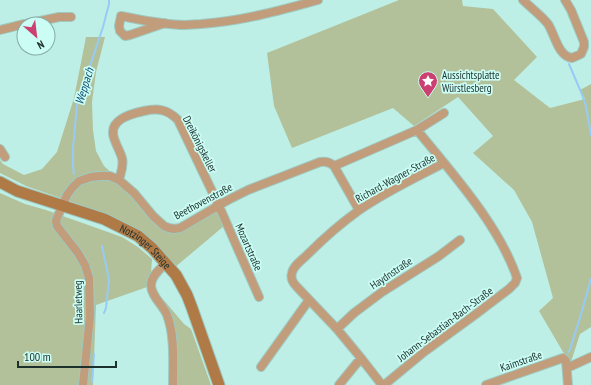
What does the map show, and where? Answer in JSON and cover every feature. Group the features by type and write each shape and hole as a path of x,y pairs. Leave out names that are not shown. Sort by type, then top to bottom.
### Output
{"main road":[{"name":"Notzinger Steige","path":"0,182 17,191 104,219 138,236 152,248 176,276 184,291 192,308 219,385"}],"street":[{"path":"164,23 125,36 120,31 119,26 122,16 184,25 221,23 294,7 318,0"},
{"path":"523,0 548,24 565,56 572,58 581,54 584,47 584,42 571,10 565,0"},
{"path":"56,18 71,17"},
{"path":"0,30 16,26"},
{"name":"Dreikönigskeller","path":"119,180 123,167 122,160 112,134 115,124 127,116 135,113 151,110 166,111 178,120 219,206"},
{"path":"359,210 334,166 417,130 444,113"},
{"path":"417,130 444,163"},
{"path":"0,149 5,157"},
{"name":"Beethovenstraße","path":"63,206 67,195 79,182 90,177 110,176 119,180 134,193 154,216 168,228 174,229 180,228 248,190 320,162 326,161 334,166"},
{"name":"Richard-Wagner-Straße","path":"308,300 291,279 291,274 313,249 359,210 384,194 444,163"},
{"name":"Johann-Sebastian-Bach-Straße","path":"383,385 424,352 509,289 515,283 517,278 508,257 477,206 444,163"},
{"name":"Haarletweg","path":"63,206 56,221 57,226 78,253 85,265 89,278 90,316 82,385"},
{"name":"Mozartstraße","path":"219,206 259,297"},
{"name":"Haydnstraße","path":"337,329 354,313 382,292 439,256 460,240"},
{"path":"166,263 152,278 151,285 153,292 167,315 170,325 172,337 173,385"},
{"path":"261,367 308,300 337,329 383,385"},
{"path":"568,385 567,368 591,357"},
{"path":"339,385 361,358"},
{"name":"Kaimstraße","path":"486,385 563,358 566,361 567,368"}],"green space":[{"path":"399,0 462,0 463,6 493,9 537,57 514,80 550,108 585,99 580,90 591,84 591,327 580,334 571,362 563,352 539,311 553,298 532,222 514,190 473,153 493,136 458,97 414,126 393,108 292,148 274,106 267,53"},
{"path":"86,37 105,37 96,72 92,102 93,130 96,151 104,166 128,188 167,231 222,206 224,226 174,268 128,225 103,213 26,186 0,173 0,160 3,164 24,175 42,169 57,152 74,98"},
{"path":"0,193 25,204 122,237 138,247 152,259 150,286 96,305 93,385 0,385"},
{"path":"162,298 184,324 191,329 211,385 177,385 175,340 171,319"}],"waterway":[{"name":"Weppach","path":"74,174 73,148 77,105 103,27 109,0"},
{"path":"569,64 586,106 591,135"},
{"name":"Weppach","path":"102,246 109,280 106,308 104,313"},
{"path":"569,352 591,279"},
{"name":"Weppach","path":"92,382 94,354"}],"place":[{"name":"Aussichtsplatte Würstlesberg","path":"428,98"}]}
